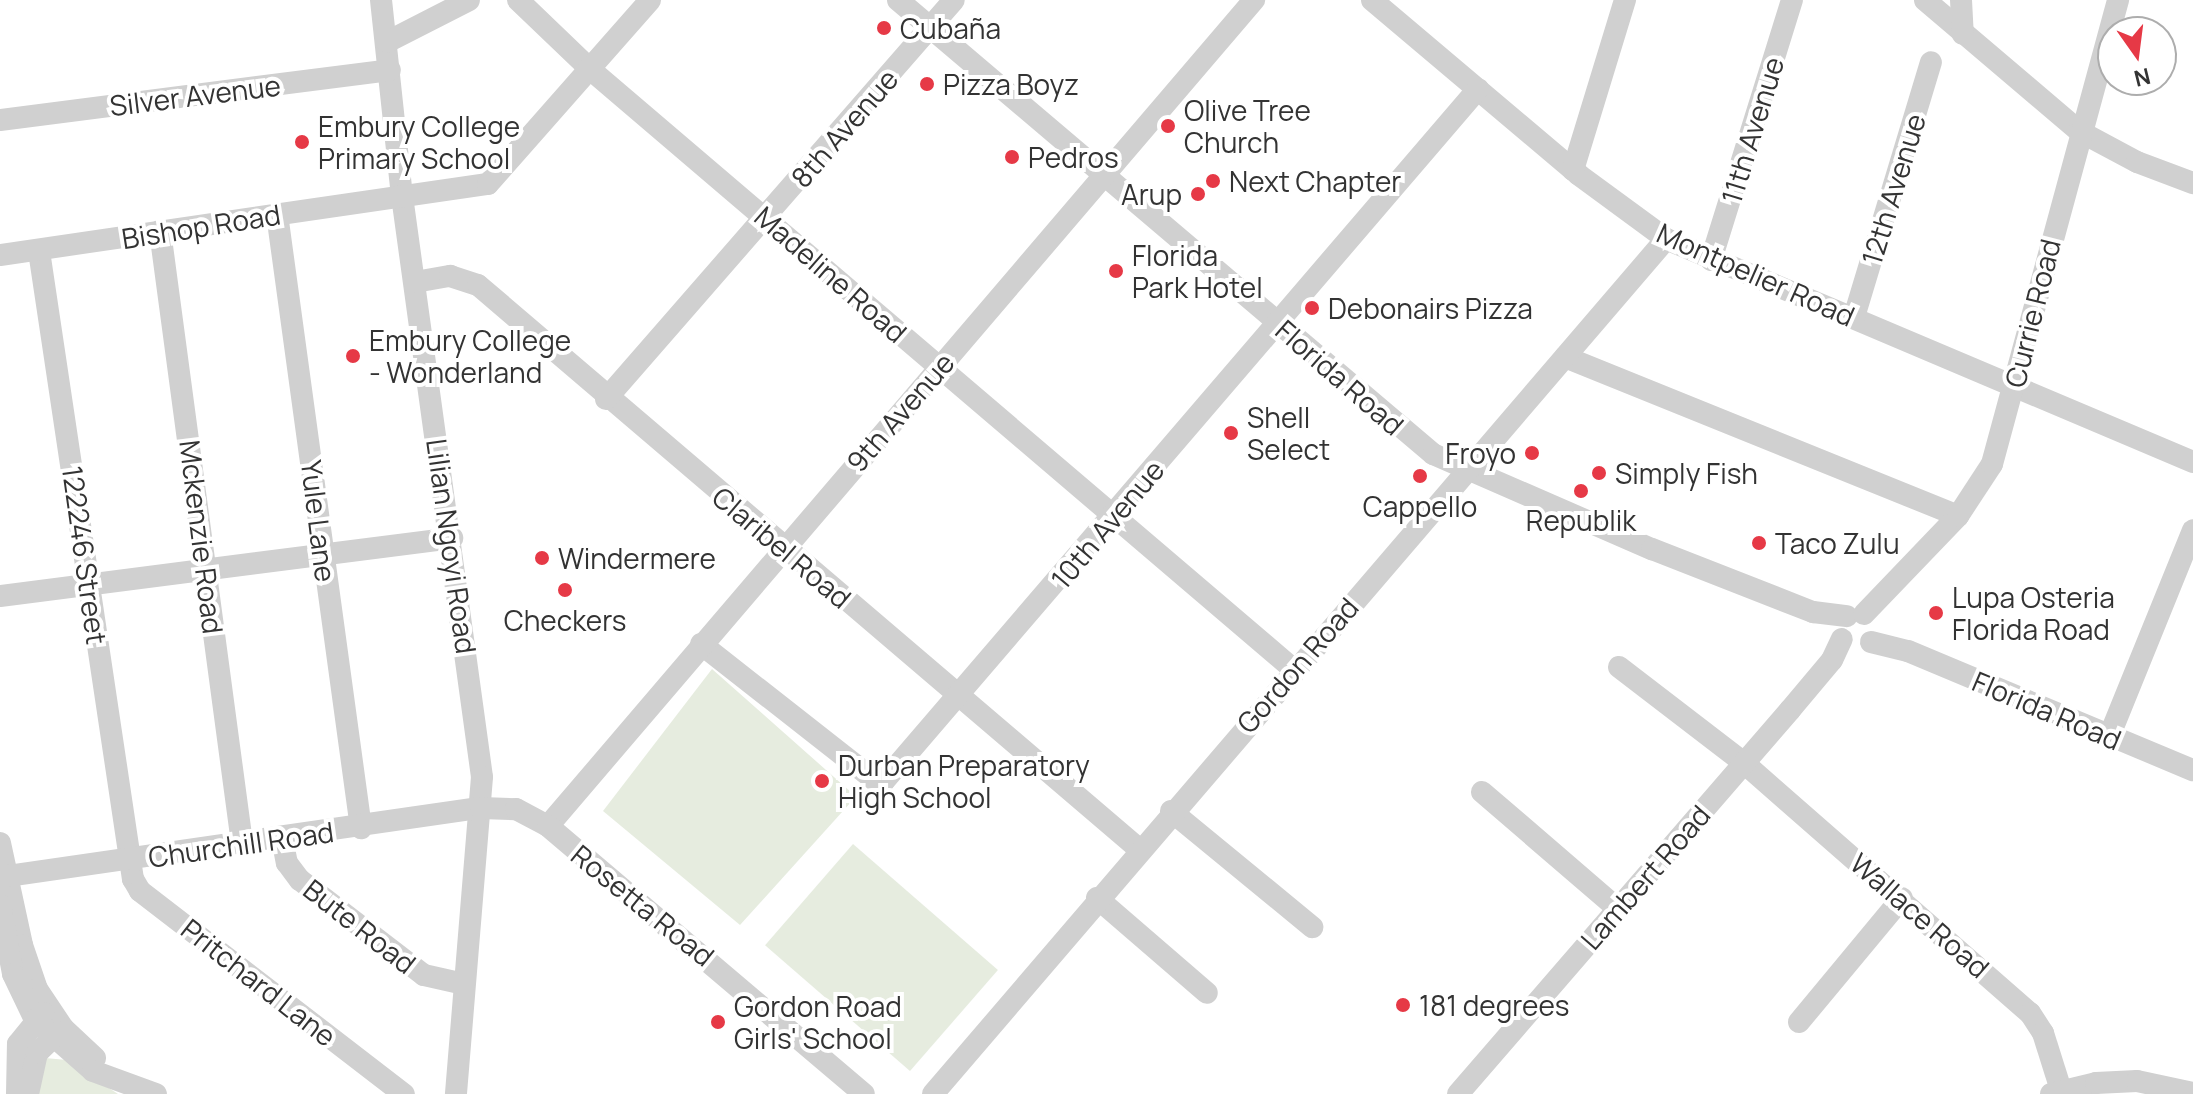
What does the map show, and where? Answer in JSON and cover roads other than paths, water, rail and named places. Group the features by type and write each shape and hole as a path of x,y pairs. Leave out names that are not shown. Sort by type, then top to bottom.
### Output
{"street":[{"name":"Lilian Ngoyi Road","path":"381,0 402,196 452,538 481,808 456,1094"},
{"path":"387,42 469,0"},
{"name":"Madeline Road","path":"518,0 591,70 1293,669"},
{"name":"Bishop Road","path":"0,255 488,184 650,0"},
{"name":"Florida Road","path":"898,0 1410,438 1465,472 2193,770"},
{"name":"8th Avenue","path":"606,399 954,0"},
{"name":"9th Avenue","path":"548,826 1254,0"},
{"name":"Montpelier Road","path":"1372,0 1573,170 1666,239 2193,462"},
{"path":"1573,170 1625,0"},
{"name":"11th Avenue","path":"1711,260 1792,0"},
{"path":"1925,0 2079,131 2137,162 2193,183"},
{"path":"1961,0 1963,34"},
{"name":"Currie Road","path":"1855,634 1958,516 1998,450 2012,384 2079,131 2118,0"},
{"name":"12th Avenue","path":"1854,317 1931,62"},
{"name":"Silver Avenue","path":"0,120 390,70"},
{"name":"10th Avenue","path":"701,644 877,782 891,776 1478,89"},
{"name":"Yule Lane","path":"277,214 361,828"},
{"name":"Mckenzie Road","path":"160,231 242,843"},
{"name":"Gordon Road","path":"933,1094 1171,811 1666,239"},
{"name":"122246 Street","path":"39,251 90,583 126,860"},
{"name":"Claribel Road","path":"415,282 450,276 478,285 606,399 1139,849"},
{"path":"1565,357 1958,516"},
{"path":"2109,737 2193,530"},
{"path":"0,596 452,538"},
{"name":"Lambert Road","path":"1458,1094 1855,634"},
{"name":"Wallace Road","path":"1619,667 1744,763 2030,1013 2043,1033 2056,1092"},
{"path":"1482,792 1618,909"},
{"name":"Rosetta Road","path":"481,808 516,809 548,826 864,1094"},
{"name":"Churchill Road","path":"3,864 126,860 481,808"},
{"path":"1171,811 1312,927"},
{"name":"Bute Road","path":"282,838 287,863 300,880 424,975 464,984"},
{"name":"Pritchard Lane","path":"126,860 140,891 404,1094"},
{"path":"3,864 41,1014"},
{"path":"1097,898 1207,993"},
{"path":"1799,1022 1902,898"},
{"path":"0,905 6,946 41,1014 57,1034 105,1071 156,1094"},
{"path":"0,974 6,946"},
{"path":"17,1094 18,1044 41,1014"},
{"path":"28,1094 31,1067 57,1034"},
{"path":"2056,1092 2137,1081 2193,1093"}],"place":[{"name":"Cubaña","path":"884,28"},
{"name":"Pizza Boyz","path":"927,84"},
{"name":"Olive Tree Church","path":"1168,126"},
{"name":"Embury College Primary School","path":"302,142"},
{"name":"Pedros","path":"1012,157"},
{"name":"Next Chapter","path":"1213,181"},
{"name":"Arup","path":"1198,194"},
{"name":"Florida Park Hotel","path":"1116,271"},
{"name":"Debonairs Pizza","path":"1312,308"},
{"name":"Embury College - Wonderland","path":"353,356"},
{"name":"Shell Select","path":"1231,433"},
{"name":"Froyo","path":"1532,453"},
{"name":"Simply Fish","path":"1599,473"},
{"name":"Cappello","path":"1420,476"},
{"name":"Republik","path":"1581,491"},
{"name":"Taco Zulu","path":"1759,543"},
{"name":"Windermere","path":"542,558"},
{"name":"Checkers","path":"565,590"},
{"name":"Lupa Osteria Florida Road","path":"1936,613"},
{"name":"Durban Preparatory High School","path":"822,781"},
{"name":"181 degrees","path":"1403,1005"},
{"name":"Gordon Road Girls' School","path":"718,1022"}]}
